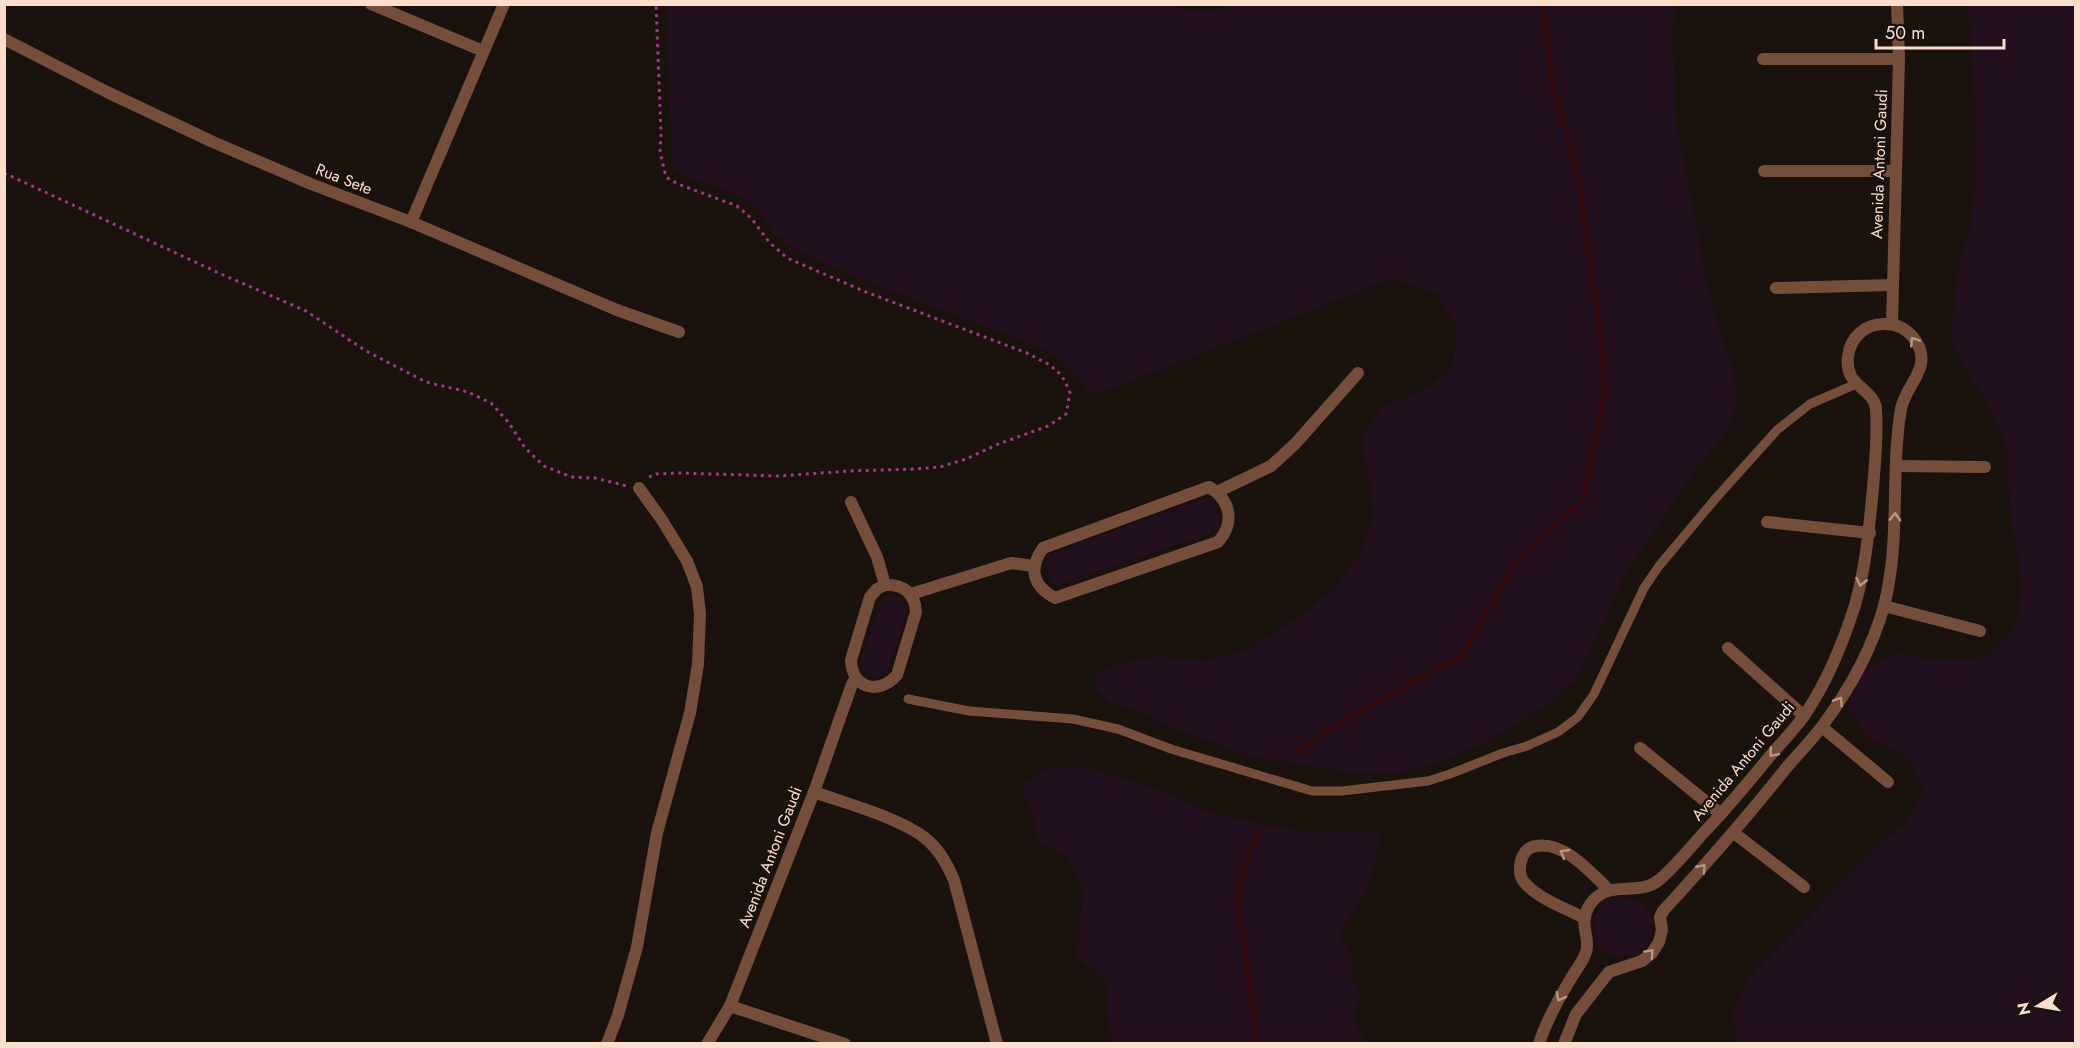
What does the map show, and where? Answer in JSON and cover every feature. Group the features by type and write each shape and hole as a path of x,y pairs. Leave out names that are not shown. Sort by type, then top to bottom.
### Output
{"street":[{"path":"371,4 483,51"},
{"path":"411,222 504,4"},
{"name":"Avenida Antoni Gaudi","path":"1609,890 1622,888 1635,890 1659,880 1721,814 1804,716 1826,678 1845,635 1862,582 1870,533 1875,464 1876,405 1856,384 1848,366 1850,346 1856,337 1872,325 1892,324 1899,59 1897,4"},
{"name":"Rua Sete","path":"4,39 109,93 213,142 311,184 411,222 617,310 679,332"},
{"path":"1763,59 1899,59"},
{"path":"1764,171 1896,171"},
{"path":"1776,288 1892,285"},
{"path":"1564,1044 1576,1014 1609,972 1642,961 1652,953 1659,942 1662,930 1660,917 1663,911 1734,833 1822,727 1859,670 1884,606 1894,548 1898,429 1905,393 1917,378 1922,362 1918,345 1913,338 1900,327 1892,324"},
{"path":"1217,492 1271,466 1295,444 1358,373"},
{"path":"1896,466 1985,467"},
{"path":"1209,487 1224,499 1230,517 1224,535 1218,542 1055,598 1039,586 1034,566 1043,548 1209,487"},
{"path":"607,1044 618,1015 637,947 657,833 690,712 698,664 700,614 698,587 687,561 639,488"},
{"path":"852,502 877,557 885,585"},
{"path":"1767,522 1870,533"},
{"path":"911,594 1011,563 1034,566"},
{"path":"885,585 904,588 911,594 916,612 897,675 882,687 863,684 851,669 851,660 870,597 885,585"},
{"path":"1884,606 1980,631"},
{"path":"1728,648 1804,716"},
{"name":"Avenida Antoni Gaudi","path":"707,1044 730,1006 856,678"},
{"path":"1822,727 1888,782"},
{"path":"1640,748 1721,814"},
{"path":"814,792 905,825 926,838 943,857 954,880 997,1044"},
{"path":"1734,833 1804,887"},
{"path":"1539,1044 1563,992 1586,952 1584,918 1589,906 1598,896 1609,890 1561,850 1538,845 1528,849 1523,854 1520,868 1520,876 1524,883 1552,902 1584,918"},
{"path":"730,1006 845,1044"}],"lane":[{"path":"908,699 969,711 1073,719 1118,729 1171,749 1312,791 1342,791 1428,781 1450,774 1527,746 1558,732 1578,717 1594,694 1644,588 1659,566 1777,430 1810,405 1856,384"}],"path":[{"path":"4,172 220,274 306,311 366,351 426,382 468,392 491,403 510,423 525,448 544,466 571,477 595,478 639,488 644,480 656,474 779,476 848,471 916,470 966,459 1048,426 1066,414 1070,393 1059,373 1050,365 1027,353 866,292 787,258 769,242 752,219 737,206 678,184 666,177 660,152 656,4"}],"shaded area":[{"path":"1166,4 1199,11 1215,10 1231,4 1676,5 1673,32 1676,120 1706,279 1716,319 1730,357 1737,396 1727,432 1701,462 1625,575 1576,680 1548,705 1481,745 1434,764 1396,774 1356,774 1247,755 1175,729 1140,712 1111,703 1095,688 1096,675 1119,663 1156,656 1205,661 1245,650 1311,608 1338,584 1360,553 1374,516 1361,439 1382,407 1425,390 1453,366 1456,327 1437,293 1391,279 1093,396 1064,363 1049,353 1031,344 870,283 793,249 742,197 674,170 666,5"},
{"path":"1968,5 2075,5 2075,1043 1739,1043 1732,1017 1746,981 1877,847 1906,823 1924,789 1905,755 1871,740 1848,708 1862,672 1895,653 1933,659 1973,660 1988,655 2014,629 2022,592 2011,518 2006,444 1990,407 1950,341 1959,267 1969,230 1974,194 1977,133"},
{"path":"1213,497 1222,526 1220,530 1057,586 1052,584 1044,557 1047,555"},
{"path":"888,595 902,599 906,613 888,670 884,674 873,677 864,671 861,661 879,602"},
{"path":"1081,766 1175,796 1203,810 1270,826 1318,833 1350,831 1381,834 1367,886 1340,938 1351,953 1352,980 1361,991 1353,1020 1367,1043 1112,1043 1108,1016 1108,985 1076,956 1083,888 1068,858 1038,842 1033,815 1021,786 1049,767"},
{"path":"1623,897 1640,902 1648,910 1653,927 1648,944 1640,952 1623,957 1606,952 1598,944 1593,927 1598,910 1606,902"}],"waterway":[{"path":"1297,752 1328,730 1462,655 1514,565 1583,500 1605,393 1601,338 1579,182 1552,82 1543,4"},
{"path":"1258,1044 1237,897 1252,843 1260,830"}]}
